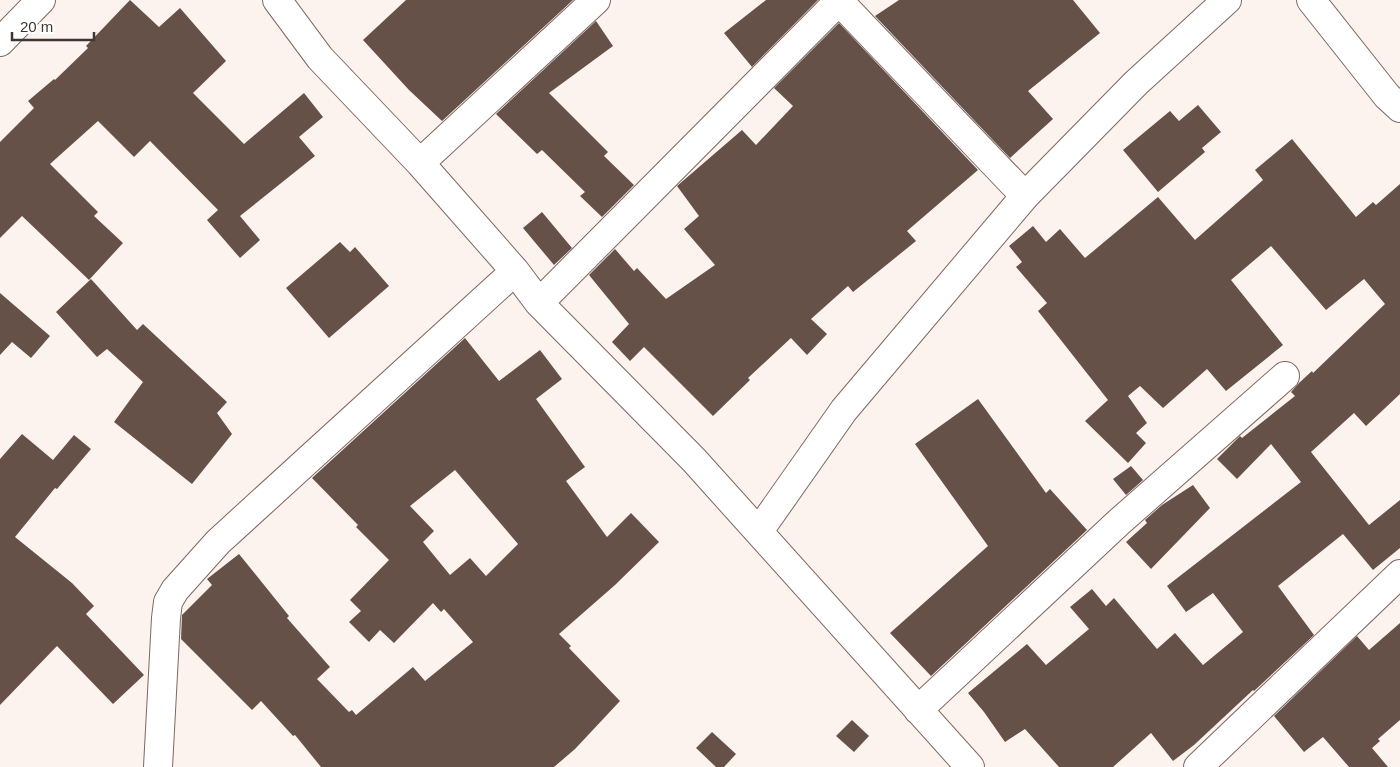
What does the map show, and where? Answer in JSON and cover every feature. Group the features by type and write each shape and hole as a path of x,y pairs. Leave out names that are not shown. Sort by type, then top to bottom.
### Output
{"street":[{"path":"0,42 41,0"},
{"path":"277,0 320,58 420,163 515,271 539,303 694,460 970,767"},
{"path":"420,163 596,0"},
{"path":"1310,0 1387,96 1400,108"},
{"path":"539,303 838,1 1025,196"},
{"path":"759,531 844,410 1025,196 1136,83 1223,1"},
{"path":"158,767 166,618 168,602 175,590 218,542 515,271"},
{"path":"918,710 1119,522 1284,376"},
{"path":"1198,767 1400,574"}],"building":[{"path":"130,0 159,27 180,8 226,61 193,93 244,144 304,93 323,117 299,137 315,156 240,216 260,240 240,258 207,220 218,210 150,141 134,157 98,121 50,164 98,212 94,216 123,243 89,280 22,216 0,238 0,142 34,108 28,101 55,80 88,48 86,46"},
{"path":"406,0 573,0 442,121 409,90 363,40"},
{"path":"766,0 818,0 752,67 724,33"},
{"path":"899,0 1073,0 1100,33 1028,91 1053,119 1010,158 875,16"},
{"path":"596,21 613,46 549,93 608,152 604,156 634,185 602,217 580,196 585,192 542,150 537,154 496,114"},
{"path":"839,23 978,170 907,231 916,241 853,292 848,286 811,319 827,334 807,355 791,338 748,378 750,380 713,416 644,347 630,361 612,342 629,324 589,275 615,249 634,271 637,268 666,299 715,265 684,229 699,216 677,186 742,130 756,145 793,106 774,88"},
{"path":"1198,105 1221,132 1202,148 1205,152 1158,192 1123,150 1170,111 1179,121"},
{"path":"1292,139 1356,217 1373,202 1376,205 1400,184 1400,394 1366,426 1354,413 1311,452 1369,525 1400,500 1400,548 1373,570 1343,534 1278,586 1314,635 1194,745 1173,761 1151,733 1113,767 1059,767 1025,729 1005,742 968,693 1027,644 1046,665 1089,629 1070,607 1092,589 1106,606 1114,598 1157,649 1175,633 1203,665 1243,632 1213,593 1186,612 1167,586 1301,482 1271,444 1237,479 1217,459 1240,436 1242,438 1295,396 1291,392 1299,383 1312,371 1313,373 1385,304 1364,279 1326,310 1271,246 1231,280 1283,345 1226,391 1207,369 1163,408 1140,386 1128,396 1147,423 1136,433 1146,443 1128,463 1085,421 1108,400 1038,311 1047,303 1016,267 1022,262 1009,246 1033,226 1046,242 1060,229 1085,258 1158,197 1195,240 1263,180 1255,170"},
{"path":"542,212 572,248 554,265 523,228"},
{"path":"340,242 350,252 355,247 389,286 329,338 286,288"},
{"path":"91,279 137,330 143,324 227,402 217,413 232,434 192,484 114,422 143,382 107,349 97,357 56,312"},
{"path":"0,293 50,336 31,358 12,342 0,355"},
{"path":"465,338 499,381 540,350 562,379 536,399 585,467 566,481 607,537 631,513 659,542 615,585 559,634 571,646 569,648 620,701 575,749 554,767 321,767 295,735 293,736 261,701 252,710 181,639 182,615 212,585 207,579 239,554 289,616 287,618 330,667 317,679 349,712 352,710 356,715 413,667 425,681 473,642 444,609 441,612 433,603 394,643 380,630 369,642 349,622 361,611 350,600 389,560 312,478","holes":["455,470 518,544 486,576 470,558 450,575 423,542 434,531 410,506"]},
{"path":"978,399 1046,493 1050,489 1087,530 931,676 890,633 988,546 915,444"},
{"path":"22,434 53,460 74,435 91,449 57,489 55,488 15,537 72,583 94,606 86,614 144,675 113,704 57,646 0,705 0,459"},
{"path":"1131,466 1143,480 1126,495 1113,479"},
{"path":"1193,485 1210,508 1151,569 1126,542 1147,523 1145,520 1162,505"},
{"path":"1400,623 1400,720 1378,739 1380,741 1372,748 1388,767 1349,767 1323,737 1304,752 1274,716 1357,636 1369,650"},
{"path":"852,720 869,736 854,752 836,736"},
{"path":"712,732 736,754 724,767 716,767 696,748"}]}
